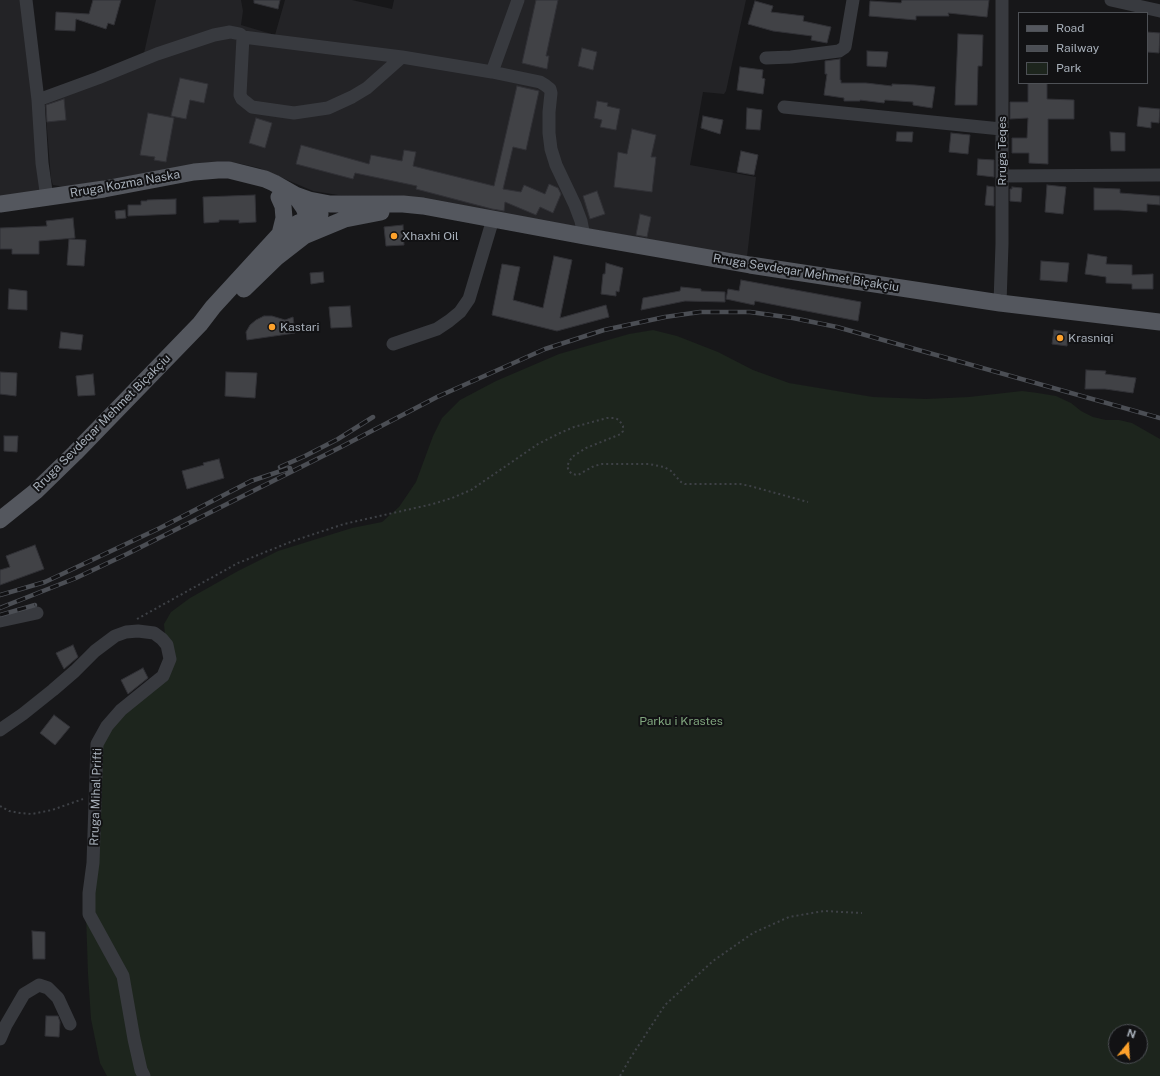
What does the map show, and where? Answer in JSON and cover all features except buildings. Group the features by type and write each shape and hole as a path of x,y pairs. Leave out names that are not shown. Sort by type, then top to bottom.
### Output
{"main road":[{"name":"Rruga Kozma Naska","path":"0,204 104,189 194,172 229,170 274,183 287,196 301,202 306,227"},
{"path":"200,324 213,307 280,234 284,218 283,206 287,196 342,205 403,204 453,212"},
{"path":"272,242 306,227 331,211 365,204"},
{"path":"200,324 234,298 306,227 383,211 403,210 453,212"},
{"name":"Rruga Sevdeqar Mehmet Biçakçiu","path":"453,212 750,265 1000,303 1160,322"},
{"name":"Rruga Sevdeqar Mehmet Biçakçiu","path":"0,520 36,491 200,324"}],"street":[{"path":"26,0 38,100 42,163 47,198"},
{"path":"492,72 518,0"},
{"path":"766,58 792,58 838,51 845,47 853,0"},
{"name":"Rruga Teqes","path":"1000,303 1002,244 1002,0"},
{"path":"1111,0 1160,11"},
{"path":"38,100 196,40 230,32 240,34 243,37 402,58 492,72 540,82 550,89 549,133 551,149 556,165 575,205 581,221 584,236"},
{"path":"243,37 240,95 242,99 252,107 280,111 294,112 328,108 367,88 402,58"},
{"path":"784,107 1001,129"},
{"path":"1002,176 1160,175"},
{"path":"393,344 437,329 460,312 469,299 493,219"},
{"path":"0,621 37,612"},
{"name":"Rruga Mihal Prifti","path":"0,730 53,690 95,651 115,636 126,632 138,631 154,633 167,645 170,659 163,676 120,710 107,726 97,744 93,862 89,893 89,914 123,976 134,1039 141,1070 144,1076"},
{"path":"0,1039 6,1025 24,994 39,985 48,988 58,998 70,1024"}],"path":[{"path":"132,622 238,563 293,540 344,524 420,507 452,498 471,490 543,441 574,427 607,418 619,420 623,426 623,431 621,434 586,448 572,458 567,466 572,474 578,475 594,466 602,464 649,464 664,467 671,471 681,482 685,484 740,484 808,502"},
{"path":"0,806 9,811 32,814 52,810 96,795"},
{"path":"620,1076 665,1005 713,960 754,933 789,918 824,911 862,914"}],"shaded area":[{"path":"0,0 23,0 41,193 0,199"},
{"path":"156,0 241,0 243,11 241,25 275,35 285,0 352,0 392,9 394,0 746,0 726,91 724,94 703,92 690,165 756,177 747,257 405,196 338,195 313,191 259,168 237,163 203,163 65,187 53,185 51,179 45,104 144,53"}],"green space":[{"name":"Parku i Krastes","path":"653,330 677,336 718,352 753,370 789,383 873,397 926,399 969,397 1022,391 1038,393 1056,396 1071,403 1081,411 1093,417 1132,423 1160,439 1160,1076 107,1076 100,1063 91,1019 86,914 98,760 108,727 163,683 164,624 171,612 190,598 238,571 278,551 352,528 382,522 399,507 416,482 433,436 442,418 460,400 496,381 559,354 629,334"}],"railway":[{"path":"0,608 76,578 127,554 339,448 437,397 545,349 604,330 665,317 700,312 750,312 793,318 837,327 1160,418"},
{"path":"280,467 338,439 373,417"},
{"path":"0,595 45,582 160,528 251,481 290,468"},
{"path":"0,615 35,605"}],"place":[{"name":"Xhaxhi Oil","path":"394,236"},
{"name":"Kastari","path":"272,327"},
{"name":"Krasniqi","path":"1060,338"}]}
